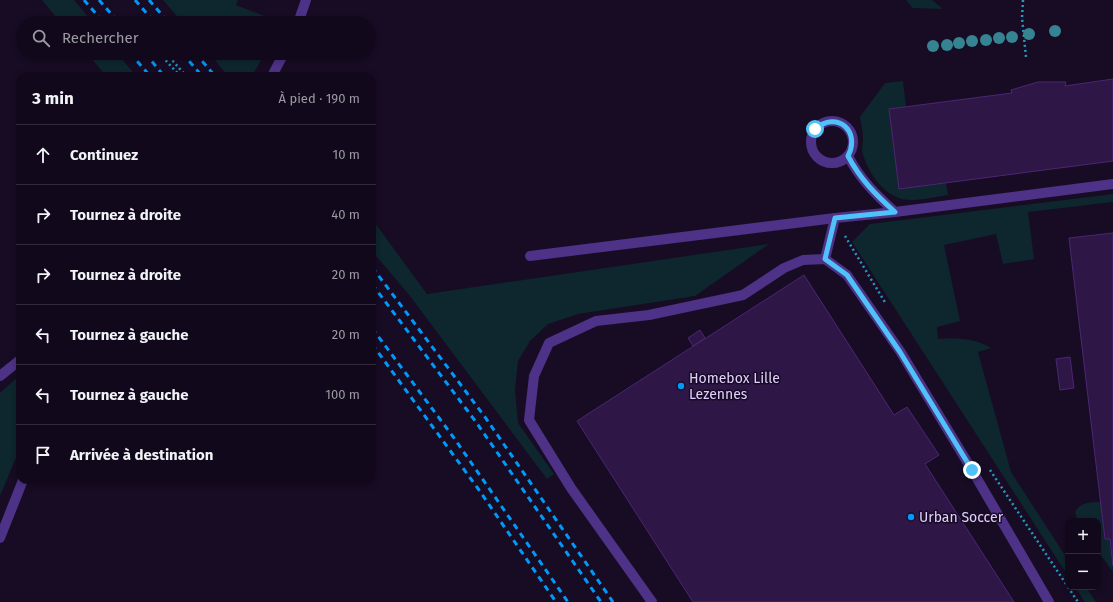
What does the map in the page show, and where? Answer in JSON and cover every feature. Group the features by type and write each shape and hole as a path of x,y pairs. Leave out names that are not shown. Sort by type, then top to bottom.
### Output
{"street":[{"path":"300,16 306,0"},
{"path":"274,72 280,60"},
{"path":"826,122 839,122 844,126 850,132 853,140 852,148 848,156 836,163 828,163 815,156 810,143 815,129 826,122"},
{"path":"848,156 857,172 872,191 895,212"},
{"path":"530,256 1113,184"},
{"path":"825,259 835,218"},
{"path":"652,602 571,488 529,420 534,376 550,343 596,321 649,314 743,295 784,268 803,260 825,259 847,275 900,352 972,470 1049,602"},
{"path":"0,376 16,363"},
{"path":"0,538 21,484"}],"path":[{"path":"1023,0 1022,18 1026,57"},
{"path":"165,60 176,72"},
{"path":"172,60 183,72"},
{"path":"1070,590 1078,602"}],"shaded area":[{"path":"42,0 74,0 87,16 55,16"},
{"path":"163,0 238,0 236,5 264,16 177,16"},
{"path":"906,0 932,0 943,9 913,8"},
{"path":"93,60 123,60 133,72 103,72"},
{"path":"215,60 261,60 254,72 225,72"},
{"path":"903,81 906,107 889,109 899,188 946,183 948,195 911,200 892,195 875,179 864,158 862,151 863,136 860,117 885,83"},
{"path":"1113,194 1113,202 1028,212 1034,259 1003,264 996,234 944,245 960,321 937,327 938,339 972,340 991,348 978,352 1011,472 1065,555 1065,571 852,242 870,224"},
{"path":"376,224 427,294 769,244 695,296 578,314 548,324 530,341 518,361 515,390 518,423 554,474 547,479 410,296 376,256"},
{"path":"16,379 16,458 0,496 0,393"},
{"path":"1101,502 1105,539 1110,539 1113,572 1101,555 1101,518 1077,518 1075,512 1083,504"},
{"path":"1077,590 1088,590 1096,602 1085,602"}],"building":[{"path":"1113,79 1113,161 899,189 889,109 1012,93 1011,90 1038,82 1066,82 1065,86"},
{"path":"1113,233 1113,566 1110,539 1105,539 1069,238"},
{"path":"804,275 894,415 907,407 939,455 925,464 1014,602 693,602 577,421"},
{"path":"700,330 705,338 693,346 688,338"},
{"path":"1070,357 1074,388 1060,390 1056,359"}],"railway":[{"path":"84,0 98,16"},
{"path":"99,0 113,16"},
{"path":"135,0 149,16"},
{"path":"149,0 163,16"},
{"path":"136,60 147,72"},
{"path":"151,60 161,72"},
{"path":"188,60 199,72"},
{"path":"201,60 212,72"},
{"path":"376,272 485,417 613,602"},
{"path":"376,289 476,422 601,602"},
{"path":"376,333 454,438 568,602"},
{"path":"376,349 479,490 556,602"}],"place":[{"name":"Homebox Lille Lezennes","path":"681,386"},
{"name":"Urban Soccer","path":"911,517"}],"route":[{"path":"815,129 826,122 832,121 839,122 850,132 853,140 852,148 848,156 857,172 872,191 895,212 835,218 831,241 825,259 847,275 900,352 972,470"}]}
